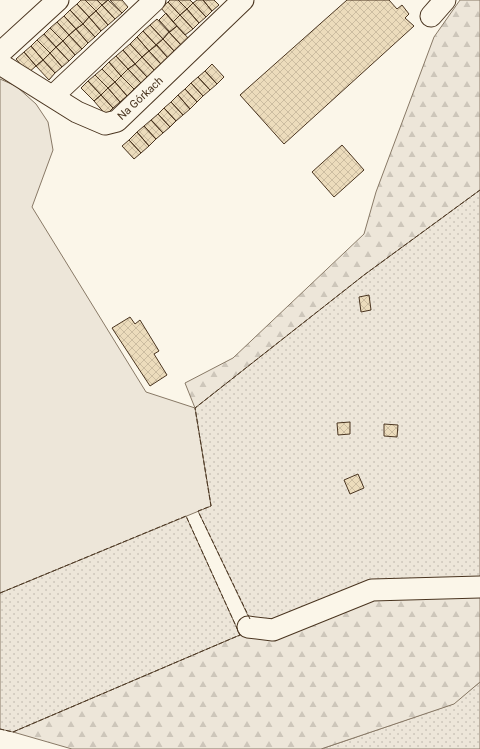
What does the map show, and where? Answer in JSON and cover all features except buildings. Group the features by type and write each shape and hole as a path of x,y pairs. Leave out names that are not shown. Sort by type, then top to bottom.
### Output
{"street":[{"path":"0,53 58,0"},
{"path":"53,96 155,0"},
{"name":"Na Górkach","path":"0,64 77,112 105,124 117,121 243,0"},
{"path":"431,16 444,0"},
{"path":"248,627 273,630 372,590 480,587"}],"green space":[{"path":"460,0 480,0 480,190 364,275 195,408 185,383 233,358 364,234 376,192 434,37"},
{"path":"0,79 16,86 36,104 48,122 53,150 32,207 146,392 195,408 211,506 0,593"},
{"path":"480,190 480,582 268,625 250,620 198,511 211,506 195,408 364,275"},
{"path":"186,516 240,635 13,732 0,729 0,593"},
{"path":"480,582 480,682 454,704 321,749 72,749 13,732 240,635 371,585"},
{"path":"480,682 480,749 321,749 453,704"}],"fence":[{"path":"250,619 198,511 211,506 195,408 364,275 480,190"},
{"path":"0,593 186,516 240,635 13,732 0,729"}]}
